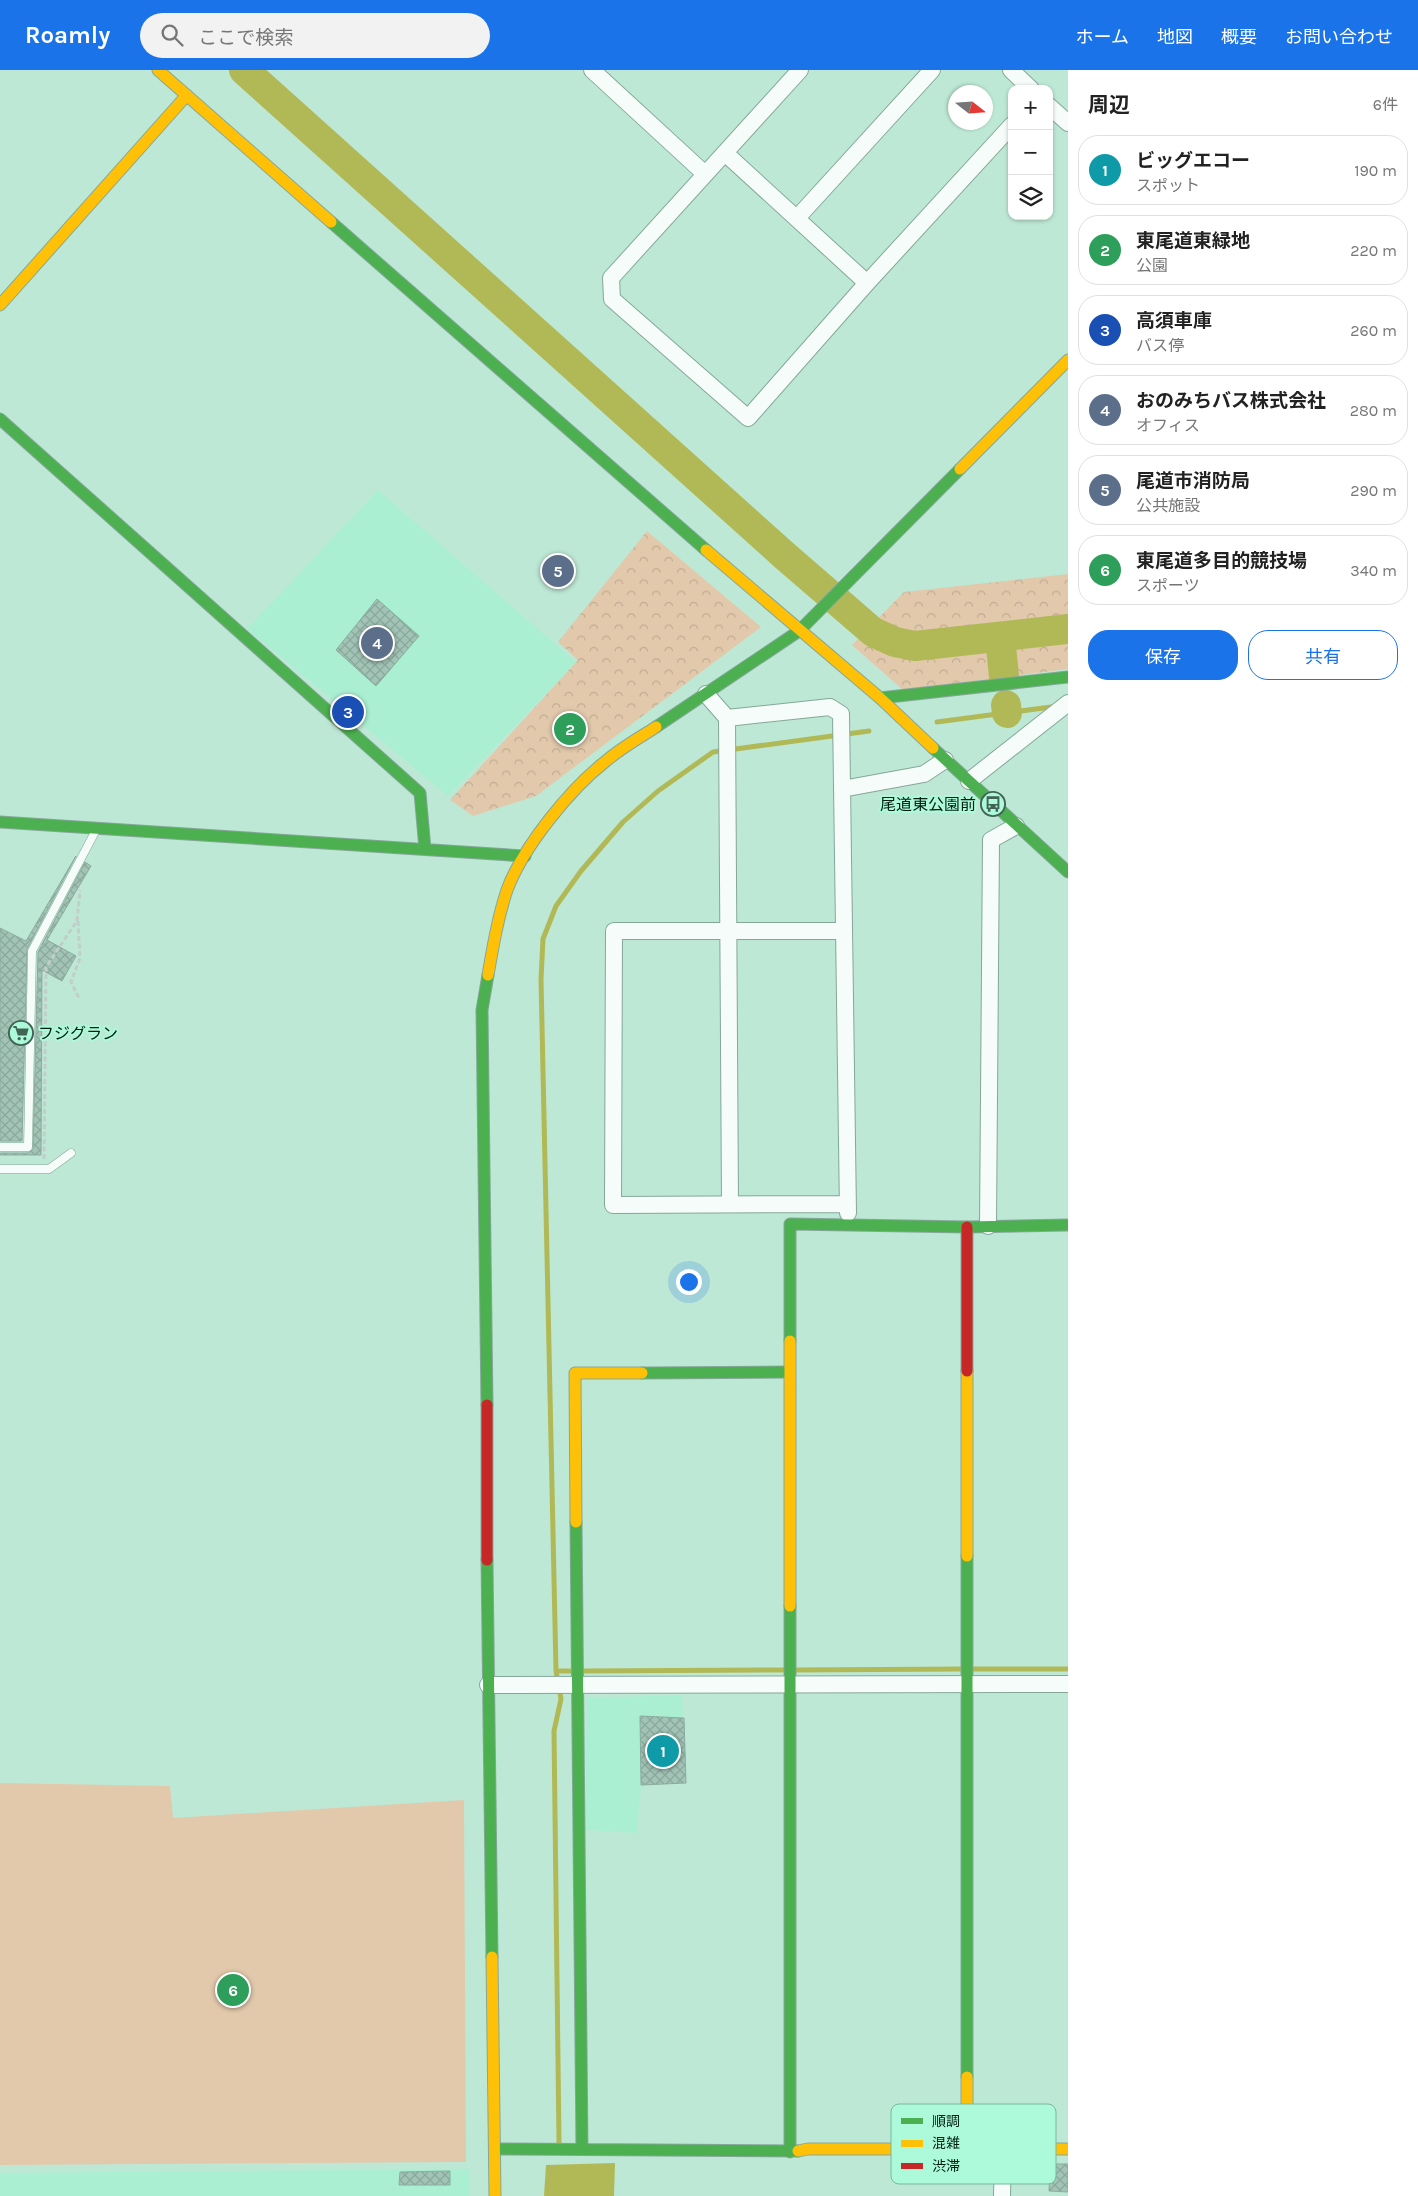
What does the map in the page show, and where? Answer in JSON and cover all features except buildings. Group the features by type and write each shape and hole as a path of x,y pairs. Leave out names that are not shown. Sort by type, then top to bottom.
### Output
{"street":[{"path":"158,70 799,631 880,698 944,760 969,780 1016,826 1068,872"},
{"path":"592,70 705,174"},
{"path":"800,70 611,278 612,299 748,418 867,283 1008,129"},
{"path":"796,218 932,70"},
{"path":"1011,70 1027,85"},
{"path":"0,305 186,95"},
{"path":"1053,110 1068,123"},
{"path":"725,153 867,283"},
{"path":"496,2196 488,1685 486,1268 482,1010 495,931 508,888 525,856 559,806 605,761 799,631 1068,360"},
{"path":"0,419 420,793 425,849"},
{"path":"880,698 1068,677"},
{"path":"706,694 727,718 730,1204"},
{"path":"969,780 1068,703"},
{"path":"727,718 830,707 841,714 848,1226"},
{"path":"842,789 924,774 944,760"},
{"path":"0,822 525,856"},
{"path":"988,1226 992,840 1016,826"},
{"path":"844,931 614,931 613,1205 848,1204"},
{"path":"790,2152 790,1224 967,1227 1068,1225"},
{"path":"967,1227 967,2104"},
{"path":"582,2149 568,1684 578,1663 575,1373 789,1372"},
{"path":"488,1685 966,1679 1068,1684"},
{"path":"495,2149 790,2152 808,2149 891,2148"}],"lane":[{"path":"0,1147 28,1147 32,951 82,860 97,828"},
{"path":"0,1169 49,1169 71,1153"}],"path":[{"path":"79,998 70,982 80,958 78,921 80,890"},
{"path":"44,1169 46,967 78,921"}],"shaded area":[{"path":"378,490 576,662 448,796 247,629"},
{"path":"682,1695 686,1783 641,1785 637,1833 585,1830 587,1698"},
{"path":"615,2163 614,2196 544,2196 546,2165"},
{"path":"469,2169 470,2196 0,2196 0,2173"}],"green space":[{"path":"647,531 761,627 536,796 473,816 450,800 578,660 558,642"},
{"path":"1068,574 1068,669 903,690 852,645 904,592"},
{"path":"0,1783 170,1786 173,1818 464,1800 466,2162 0,2165"}],"waterway":[{"path":"244,70 785,556 873,632 895,642 915,646 1068,629"},
{"path":"1000,637 1004,676"},
{"path":"1006,705 1007,713"},
{"path":"937,722 1051,707"},
{"path":"559,2143 554,1731 561,1699 556,1671 541,979 543,939 556,906 581,871 623,822 658,791 713,752 869,731"},
{"path":"796,1670 963,1669"},
{"path":"974,1669 1068,1669"},
{"path":"584,1671 785,1670"},
{"path":"556,1671 573,1671"}],"traffic: fast":[{"path":"331,222 706,550"},
{"path":"0,419 420,793 425,849"},
{"path":"656,727 799,631 960,469"},
{"path":"880,698 1068,677"},
{"path":"933,748 1068,872"},
{"path":"0,822 525,856"},
{"path":"487,1405 482,1010 488,975"},
{"path":"790,1341 790,1224 967,1227 1068,1225"},
{"path":"642,1373 789,1372"},
{"path":"576,1522 582,2149"},
{"path":"967,1556 967,2077"},
{"path":"487,1560 492,1957"},
{"path":"790,1606 790,2152"},
{"path":"495,2149 798,2151"}],"traffic: slow":[{"path":"158,70 331,222"},
{"path":"0,305 187,95"},
{"path":"960,469 1068,360"},
{"path":"706,550 880,698 933,748"},
{"path":"488,975 498,921 507,890 514,873 536,838 563,803 592,773 618,752 656,727"},
{"path":"790,1341 790,1606"},
{"path":"967,1371 967,1556"},
{"path":"576,1522 575,1373 642,1373"},
{"path":"492,1957 495,2196"},
{"path":"967,2077 967,2104"},
{"path":"798,2151 808,2149 891,2149"},
{"path":"1056,2149 1068,2149"}],"traffic: jam":[{"path":"967,1227 967,1371"},
{"path":"487,1405 487,1560"}],"place":[{"name":"尾道市消防局","path":"558,571"},
{"name":"おのみちバス株式会社","path":"377,643"},
{"name":"高須車庫","path":"348,712"},
{"name":"東尾道東緑地","path":"570,729"},
{"name":"尾道東公園前","path":"993,804"},
{"name":"フジグラン","path":"21,1033"},
{"name":"ビッグエコー","path":"663,1751"},
{"name":"東尾道多目的競技場","path":"233,1990"}]}
